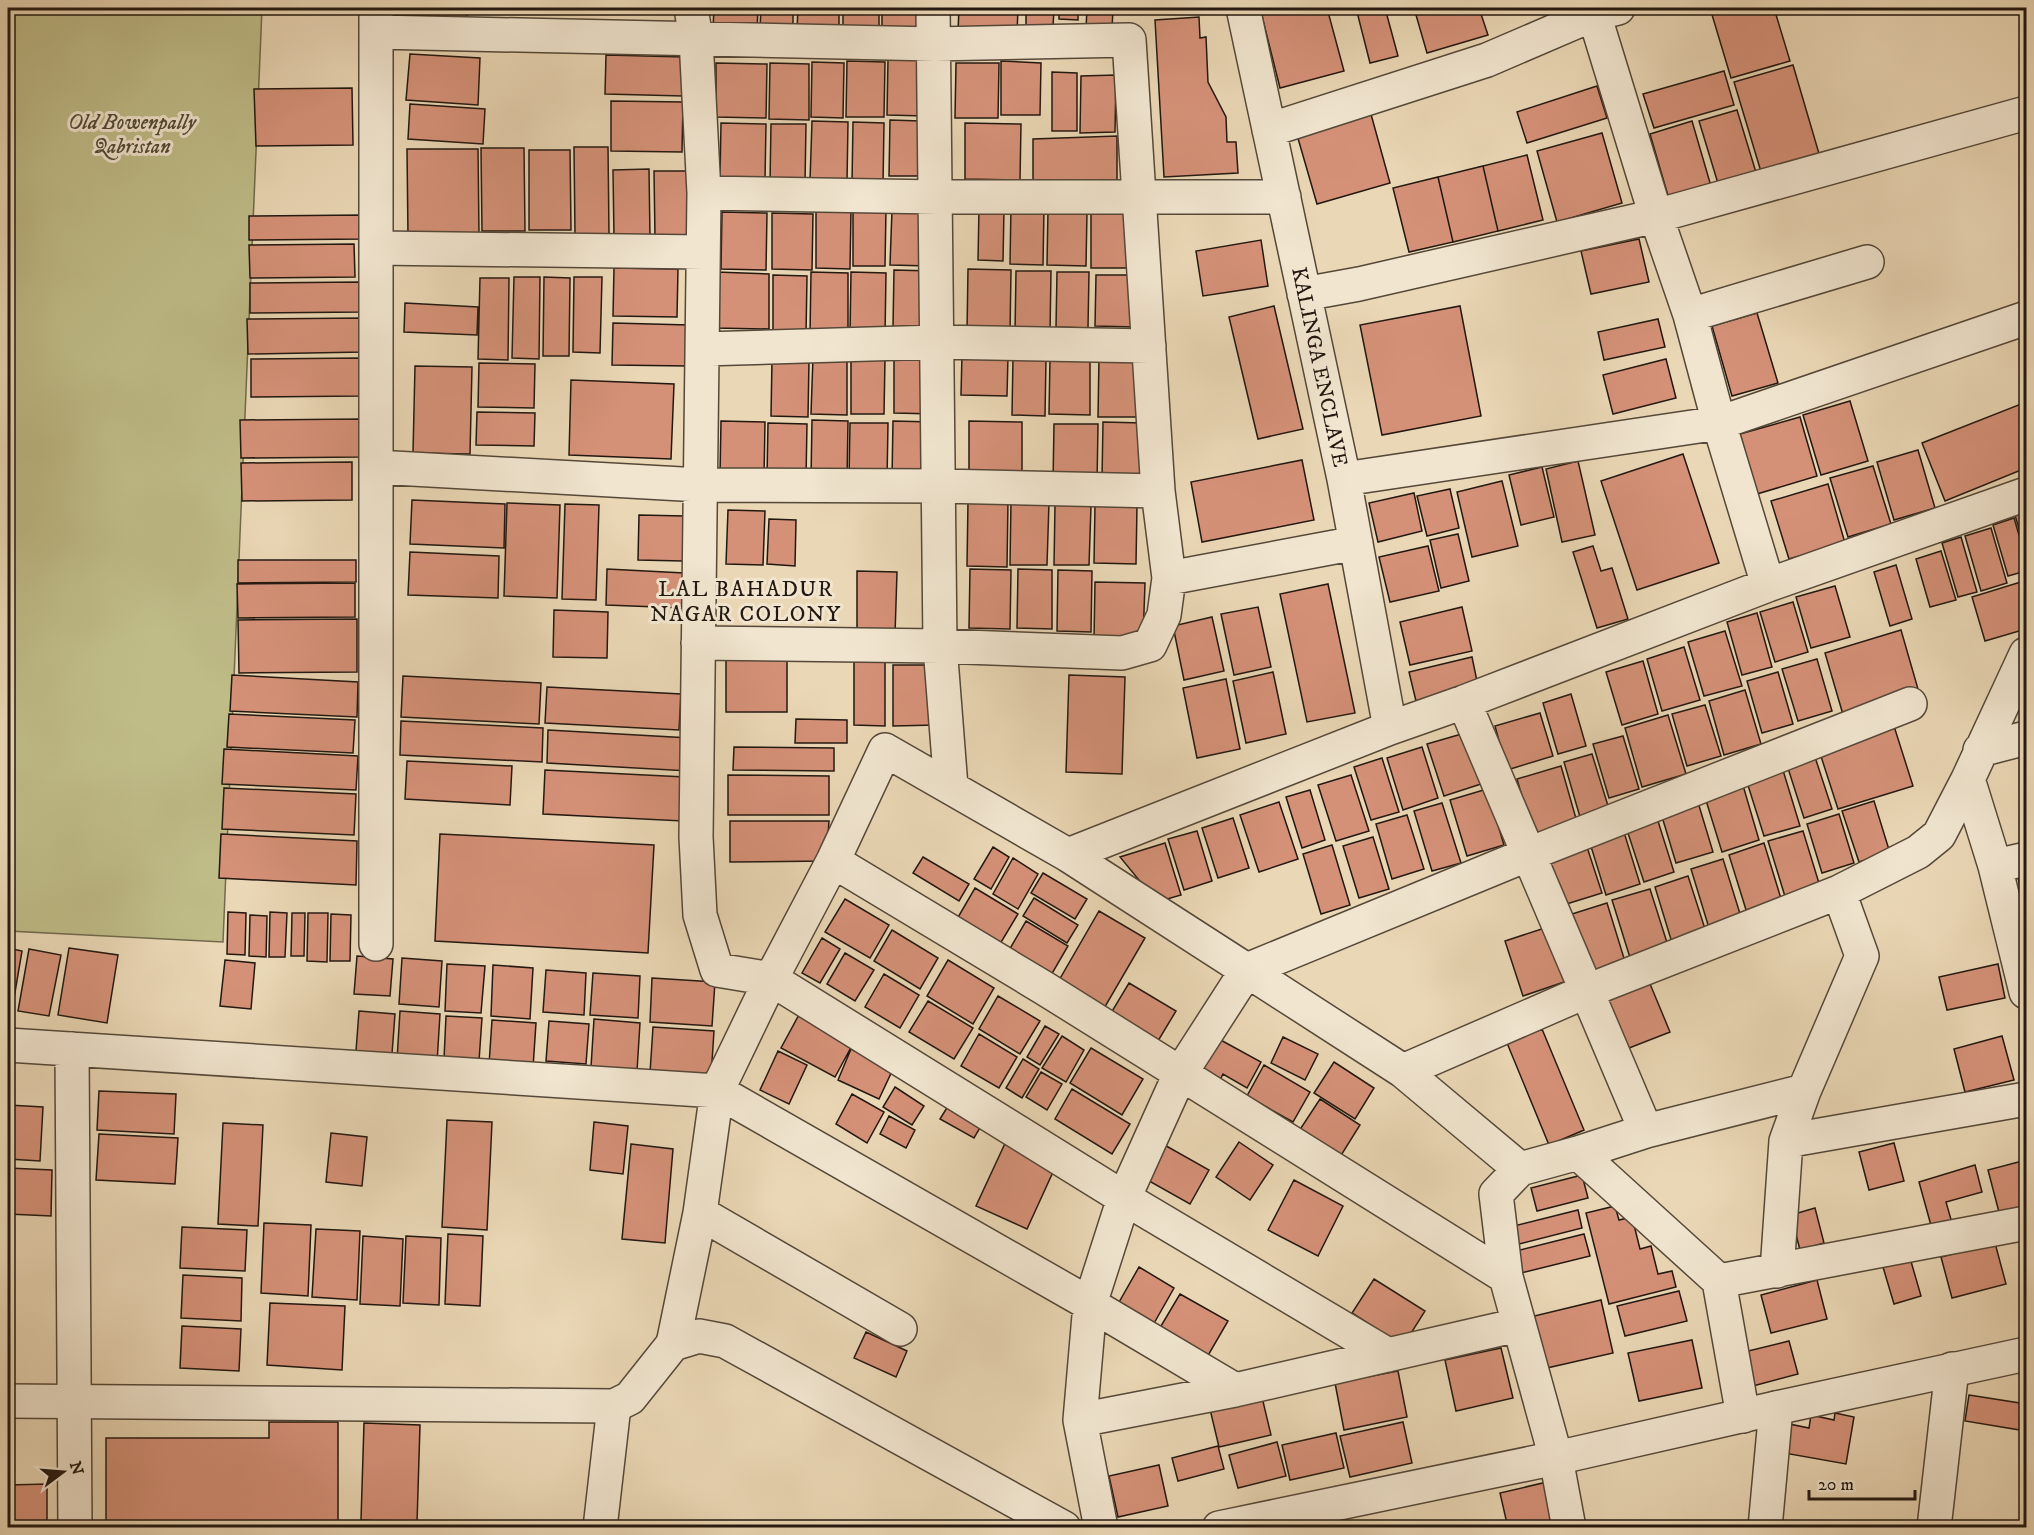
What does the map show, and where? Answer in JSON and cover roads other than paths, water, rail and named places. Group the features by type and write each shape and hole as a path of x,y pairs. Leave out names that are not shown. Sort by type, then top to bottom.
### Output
{"street":[{"path":"933,8 940,646 951,787"},
{"name":"KALINGA ENCLAVE","path":"1243,8 1344,479 1390,728"},
{"path":"1269,130 1487,60 1602,10 1656,216 1690,315 1719,423 1768,585"},
{"path":"376,944 376,20 694,23 934,44 1129,40 1158,491 1168,578 1164,615 1150,645 1122,653 940,646 698,643"},
{"path":"694,23 704,193 696,837 700,915 717,970 771,978 1124,1198 1388,1355"},
{"path":"1304,294 1359,284 1656,216 2026,113"},
{"path":"704,193 936,197 1284,197"},
{"path":"376,248 703,252"},
{"path":"1690,315 1867,262"},
{"path":"1344,479 1719,423 2026,318"},
{"path":"702,350 938,342 1149,346"},
{"path":"376,467 700,485 940,486 1158,491"},
{"path":"1068,855 1390,728 1464,702 1768,585 2026,494"},
{"path":"1168,578 1356,543"},
{"path":"1403,1071 1587,991 1839,892 1918,852 1939,835 2026,654"},
{"path":"1464,702 1646,1131"},
{"path":"1101,1527 1080,1420 1090,1304 1124,1198 1180,1074 1247,970 1529,854 1910,704"},
{"path":"1974,764 2026,738"},
{"path":"8,1401 614,1406 630,1398 673,1344 700,1213 717,1091 771,978 833,861 885,750 1068,855 1403,1071 1520,1169"},
{"path":"1974,764 1995,866 2025,978"},
{"path":"1995,866 2026,859"},
{"path":"833,861 1506,1277"},
{"path":"1777,1270 1786,1141 1804,1091 1862,956 1839,892"},
{"path":"8,1045 717,1091 1090,1304 1235,1390"},
{"path":"72,1049 75,1527"},
{"path":"1569,1527 1556,1458 1506,1277 1496,1194 1520,1169 1646,1131 1804,1091"},
{"path":"1786,1141 2026,1099"},
{"path":"1578,1153 1719,1281 1743,1416"},
{"path":"700,1213 900,1329"},
{"path":"1719,1281 2026,1223"},
{"path":"1080,1420 1235,1390 1518,1325"},
{"path":"673,1344 699,1336 725,1341 1064,1527"},
{"path":"1219,1527 1556,1458 2026,1354"},
{"path":"1934,1527 1952,1369"},
{"path":"600,1527 614,1406"},
{"path":"1765,1527 1776,1408"}],"district":[{"name":"LAL BAHADUR NAGAR COLONY","path":"746,600"}],"park label":[{"name":"Old Bowenpally Qabristan","path":"132,134"}]}
